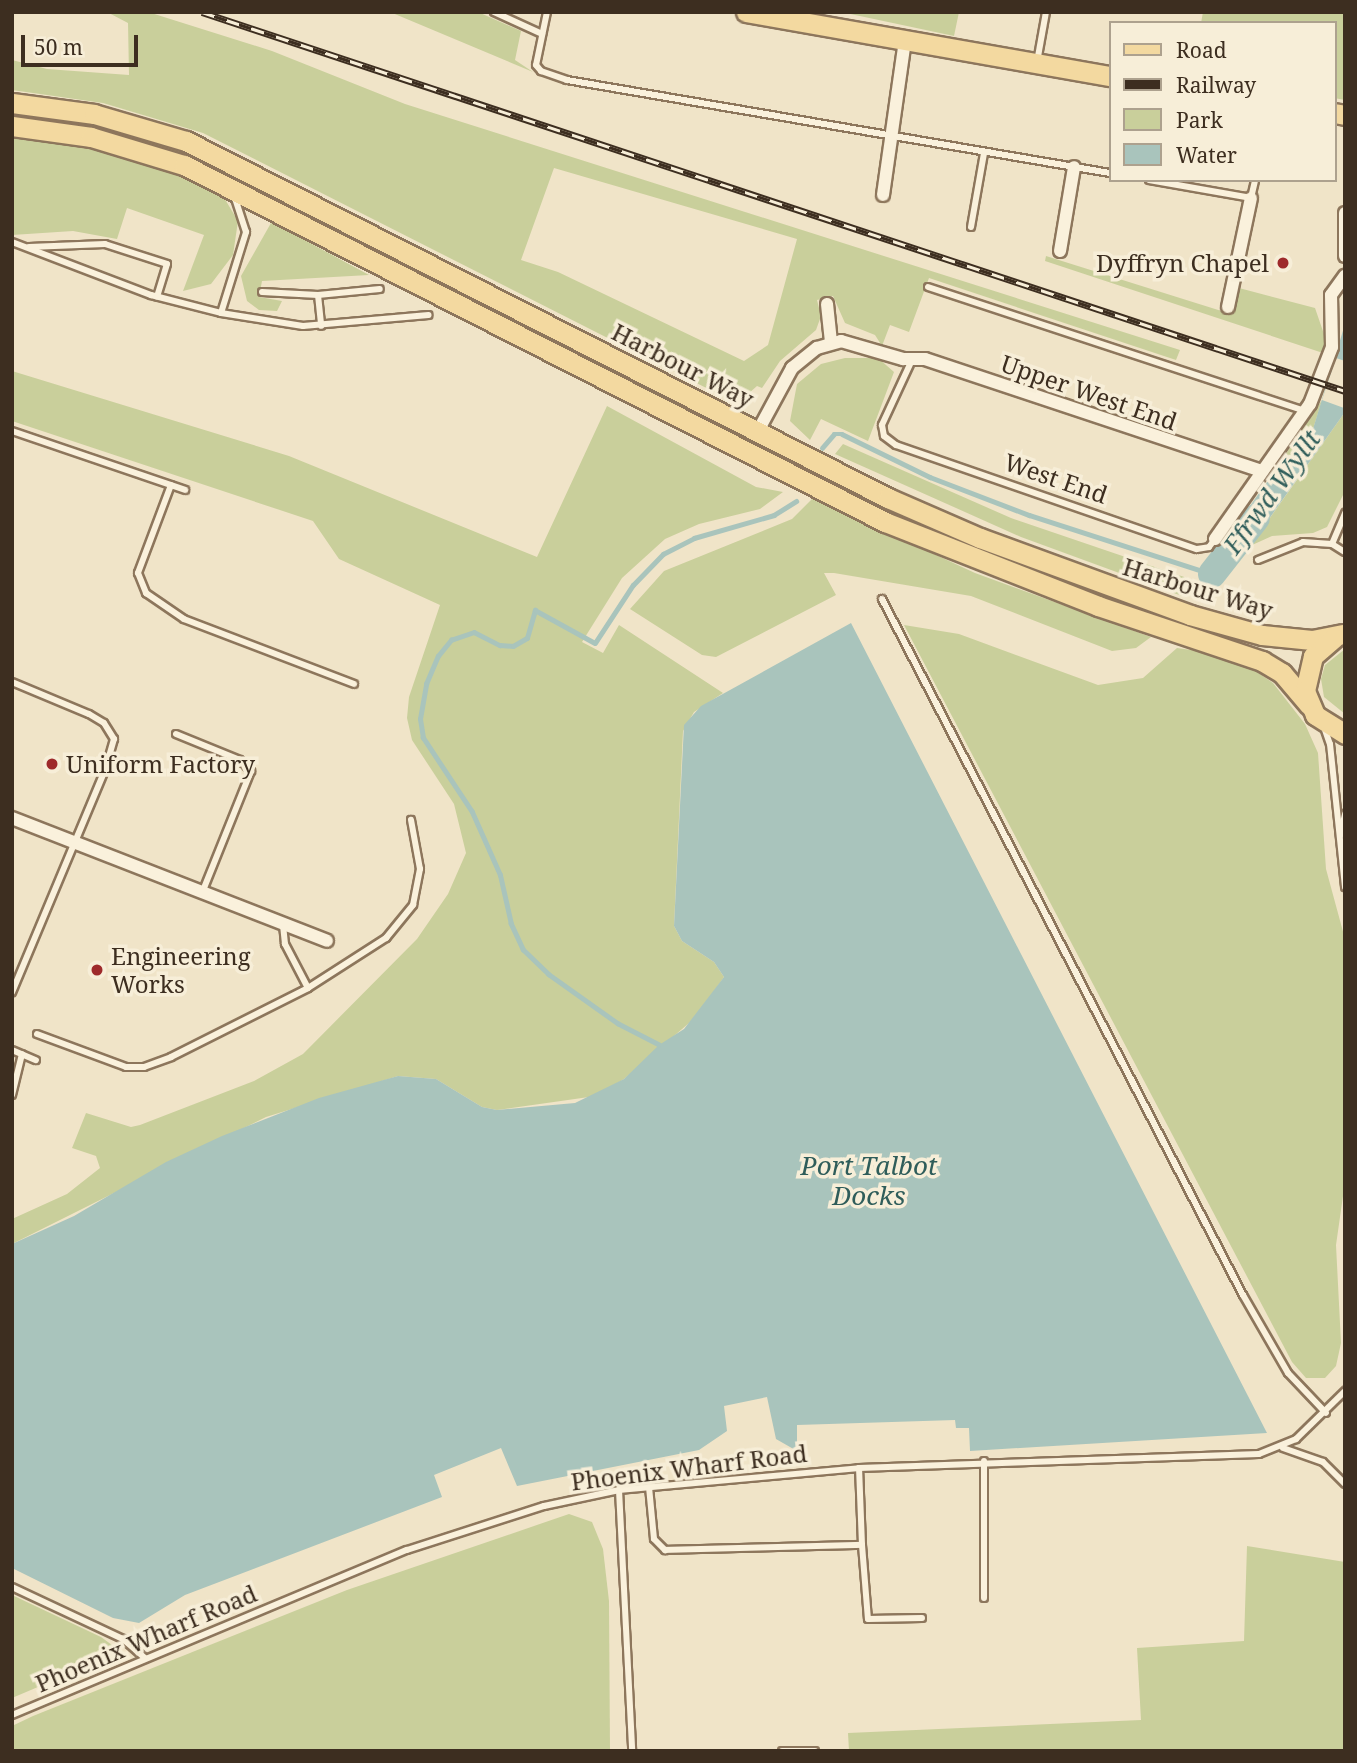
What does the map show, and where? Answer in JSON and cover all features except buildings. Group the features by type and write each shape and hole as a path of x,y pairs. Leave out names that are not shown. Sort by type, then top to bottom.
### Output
{"main road":[{"path":"746,12 1108,76"},
{"name":"Harbour Way","path":"12,103 93,114 186,141 888,498 1125,593 1262,635 1312,640 1343,634"},
{"name":"Harbour Way","path":"12,126 113,143 184,165 885,522 1074,598 1262,661 1282,673 1321,722"},
{"path":"1309,705 1305,691 1308,663 1318,649 1343,634"},
{"path":"1321,722 1345,734"}],"street":[{"path":"883,195 905,41"},
{"path":"1060,251 1074,167"},
{"path":"1228,307 1251,198"},
{"path":"1345,213 1345,256"},
{"name":"West End","path":"1215,539 1305,411 1332,347 1331,295 1345,276"},
{"path":"758,431 792,368 831,343 827,304"},
{"name":"Upper West End","path":"831,343 852,342 908,358 1261,471"},
{"path":"12,818 201,895 327,941"}],"lane":[{"path":"494,12 542,34"},
{"path":"547,12 537,68 567,80 1108,173"},
{"path":"1037,64 1046,12"},
{"path":"971,227 984,153"},
{"path":"1160,182 1251,198 1255,182"},
{"path":"221,313 246,232 243,213 228,188"},
{"path":"12,242 157,297 221,313 321,326 429,315"},
{"path":"27,247 60,242 105,244 167,264 157,297"},
{"path":"928,287 1305,411"},
{"path":"262,292 318,295 380,289"},
{"path":"318,295 321,326"},
{"name":"West End","path":"908,358 882,425 884,436 896,445 1197,549 1209,547 1215,539"},
{"path":"12,431 184,490"},
{"path":"170,485 138,573 146,593 184,619 354,684"},
{"path":"1332,544 1345,513"},
{"path":"1258,560 1303,542 1332,544 1345,552"},
{"path":"882,599 1243,1295 1288,1373 1326,1413"},
{"path":"12,682 89,714 112,734 106,770 12,992"},
{"path":"1321,722 1331,753 1338,848 1345,887"},
{"path":"176,734 240,760 251,771 201,895"},
{"path":"1338,848 1345,814"},
{"path":"37,1034 111,1064 144,1066 200,1044 308,988 386,938 413,905 420,869 411,820"},
{"path":"283,925 285,944 308,988"},
{"path":"12,1050 36,1060"},
{"path":"12,1095 23,1054"},
{"name":"Phoenix Wharf Road","path":"12,1715 145,1658 447,1536 544,1506 619,1490 859,1468 984,1461 1259,1454 1283,1448 1326,1413 1345,1391"},
{"path":"1283,1448 1323,1462 1345,1485"},
{"path":"984,1461 984,1598"},
{"path":"859,1468 868,1619 922,1618"},
{"path":"649,1487 654,1539 665,1550 862,1545"},
{"path":"619,1490 632,1751"},
{"path":"12,1587 123,1639 145,1658"},
{"path":"782,1751 815,1751"}],"green space":[{"path":"107,12 148,12 272,51 405,104 1180,350 1176,360 929,278 909,332 890,325 882,346 875,335 845,323 833,296 817,300 821,316 816,330 780,361 762,388 757,386 740,401 732,401 203,133 103,103 12,90 12,60 47,69 129,75 128,23","holes":["554,168 797,239 768,345 744,361 558,272 521,260"]},
{"path":"390,12 478,12 521,31 515,60 533,72"},
{"path":"841,12 959,12 954,36"},
{"path":"1203,12 1345,12 1345,100 1336,98 1336,21 1201,21"},
{"path":"12,135 69,140 154,163 204,184 223,196 238,221 233,255 211,284 183,291 204,235 127,208 117,239 73,231 12,235"},
{"path":"271,223 369,275 262,281 259,297 282,301 277,311 259,310 247,301 241,276"},
{"path":"1046,256 1231,314 1239,288 1315,308 1325,337 1323,353 1045,261"},
{"path":"845,358 878,358 894,372 868,441 821,419 810,440 790,421 797,384 821,364"},
{"path":"12,371 289,456 537,557 607,406 756,487 783,492 760,509 699,524 665,539 622,578 582,642 603,653 619,625 723,693 694,712 683,731 674,926 682,941 714,962 724,977 696,1017 624,1079 596,1096 497,1110 482,1107 436,1079 398,1076 266,1117 12,1244 12,1219 67,1194 100,1168 96,1156 72,1148 86,1113 131,1127 140,1125 254,1081 303,1054 417,939 448,894 466,853 454,804 412,740 407,718 409,697 440,605 339,559 313,521 12,421"},
{"path":"1322,400 1309,442 1267,482"},
{"path":"1345,412 1345,491 1327,527 1313,533 1272,536 1250,546"},
{"path":"843,444 1011,518 1193,580 1182,596 1021,537 835,454"},
{"path":"813,498 975,573 1151,637 1136,648 1112,651 971,596 834,573 824,573 836,595 716,657 702,655 630,609 664,571 792,519"},
{"path":"904,625 959,634 1098,685 1143,678 1177,648 1219,654 1248,666 1273,683 1305,724 1318,753 1326,869 1345,939 1345,1182 1336,1245 1341,1343 1336,1366 1325,1378 1306,1378 1292,1362"},
{"path":"1345,649 1345,714 1324,697 1321,679 1325,665"},
{"path":"569,1514 592,1522 603,1549 609,1601 610,1751 12,1751 12,1726 33,1716 347,1590"},
{"path":"1247,1546 1345,1562 1345,1751 849,1751 848,1733 1141,1720 1137,1648 1244,1641"},
{"path":"12,1595 101,1637 112,1645 111,1656 12,1698"}],"water":[{"path":"1345,324 1345,412 1244,554 1225,541 1267,482 1309,442"},
{"name":"Port Talbot Docks","path":"851,623 1267,1433 970,1451 969,1428 956,1428 955,1420 797,1425 797,1451 776,1439 767,1397 724,1406 727,1431 699,1450 517,1486 501,1448 434,1475 442,1497 185,1595 139,1623 113,1618 12,1568 12,1244 74,1216 166,1162 222,1136 319,1098 398,1076 436,1079 482,1107 497,1110 575,1103 624,1079 659,1045 684,1029 724,977 714,962 682,941 674,926 684,725 701,706"}],"pier":[{"path":"1336,358 1345,361 1344,408 1322,400"}],"waterway":[{"path":"822,448 834,434 842,434 930,477 1029,515 1212,574"},
{"path":"659,1045 618,1024 549,975 523,950 511,924 500,875 472,812 423,738 420,719 426,684 438,656 451,640 474,632 500,645 513,646 527,638 535,610 595,643 633,585 663,554 694,538 774,515 796,501"},
{"name":"Ffrwd Wyllt","path":"1212,574 1256,518"}],"railway":[{"path":"202,12 1345,391"}],"place":[{"name":"Dyffryn Chapel","path":"1283,263"},
{"name":"Uniform Factory","path":"52,764"},
{"name":"Engineering Works","path":"97,970"}]}
